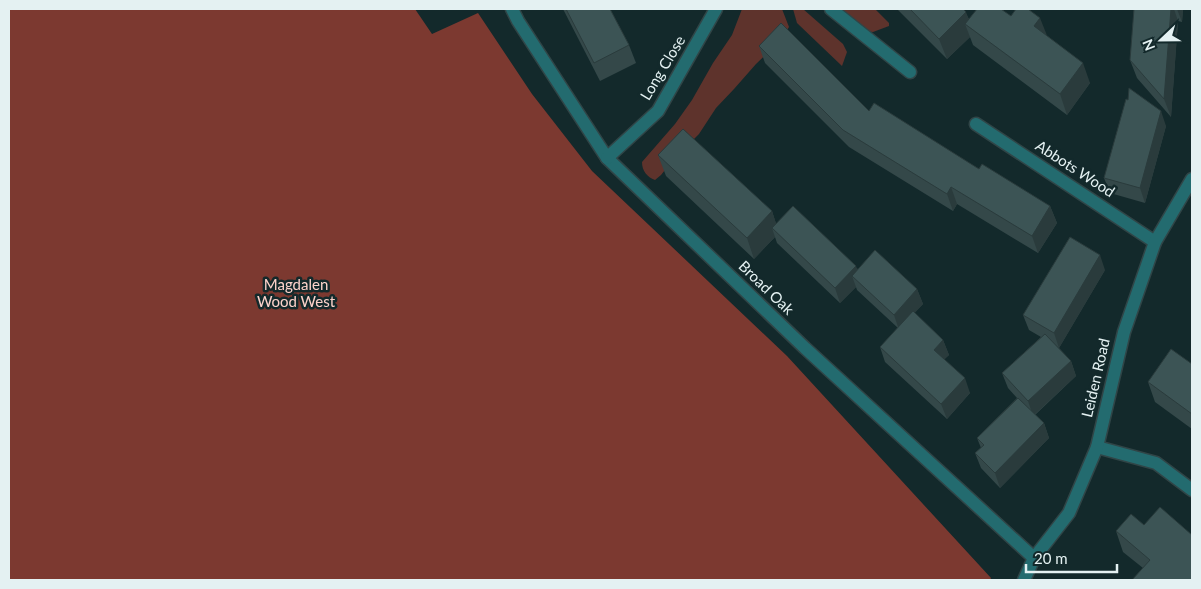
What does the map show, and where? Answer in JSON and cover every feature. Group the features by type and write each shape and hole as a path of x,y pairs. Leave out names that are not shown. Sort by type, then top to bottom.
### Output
{"street":[{"name":"Broad Oak","path":"512,9 607,158 805,348 1034,558"},
{"name":"Long Close","path":"607,158 658,111 716,9"},
{"path":"831,9 910,72"},
{"name":"Abbots Wood","path":"976,124 1155,242"},
{"name":"Leiden Road","path":"1024,580 1034,558 1069,513 1097,447 1124,332 1155,242 1192,179"},
{"path":"1097,447 1156,462 1192,490"}],"shaded area":[{"path":"742,9 782,9 789,27 780,41 716,108 699,134 661,175 655,180 652,179 644,171 642,162 675,124 692,100 713,63 732,35"},
{"path":"793,9 803,9 843,44 847,52 842,66 797,23"},
{"path":"840,9 875,9 889,23 889,26 873,32 864,31"}],"green space":[{"name":"Magdalen Wood West","path":"9,9 415,9 432,34 478,13 532,94 592,171 787,356 991,578 990,580 9,580"}],"building":[{"path":"566,9 610,9 629,45 594,63"},
{"path":"910,9 963,9 966,12 939,39"},
{"path":"977,9 1001,9 1011,16 1016,9 1028,9 1040,18 1034,26 1083,63 1060,94 965,24"},
{"path":"1134,9 1171,9 1164,99 1130,60"},
{"path":"781,23 869,111 874,103 979,169 982,164 1050,206 1032,236 951,187 947,194 843,130 759,46"},
{"path":"1129,88 1161,111 1140,188 1104,178 1126,99 1128,100"},
{"path":"683,129 772,211 747,238 658,155"},
{"path":"793,206 856,266 835,288 772,228"},
{"path":"1070,237 1100,255 1054,333 1023,315"},
{"path":"875,250 917,289 894,315 852,276"},
{"path":"913,311 943,340 934,350 965,378 941,404 880,347"},
{"path":"1045,334 1071,361 1028,401 1002,373"},
{"path":"1171,349 1192,364 1192,414 1148,382"},
{"path":"1018,398 1044,423 995,473 975,453 984,445 977,438"},
{"path":"1160,507 1192,535 1192,580 1132,580 1150,560 1116,531 1131,514 1144,525"}]}
